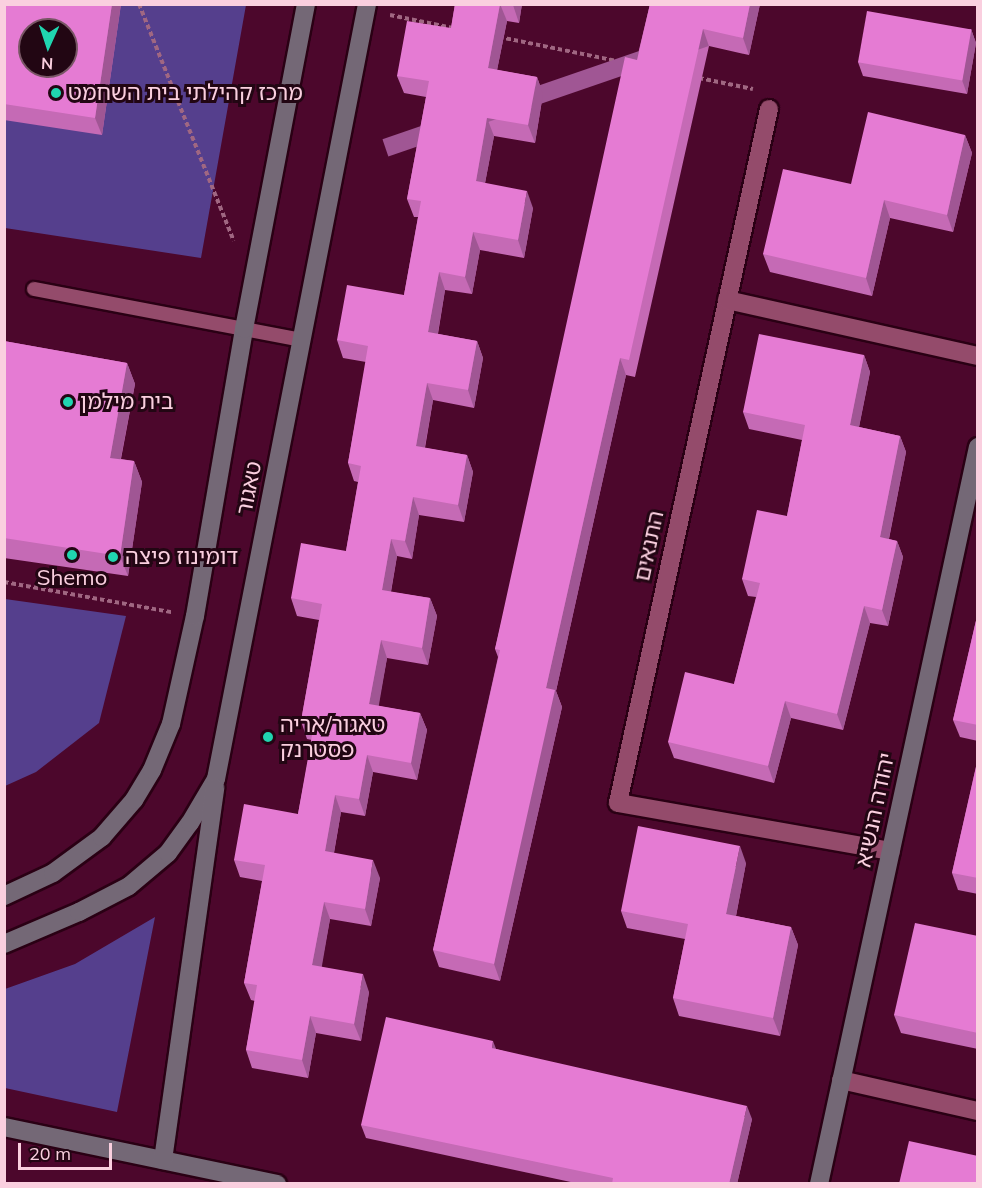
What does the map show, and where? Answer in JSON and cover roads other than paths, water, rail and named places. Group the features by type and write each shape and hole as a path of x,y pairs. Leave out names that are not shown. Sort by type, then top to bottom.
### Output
{"street":[{"name":"טאגור","path":"4,896 53,873 102,837 134,800 152,771 171,724 195,616 244,328 306,4"},
{"name":"טאגור","path":"4,944 79,912 129,886 168,854 190,823 216,779 366,7"},
{"name":"התנאים","path":"769,109 618,803 891,851"},
{"path":"727,300 978,356"},
{"name":"יהודה הנשיא","path":"819,1184 978,447"},
{"path":"163,1160 216,779"},
{"path":"841,1080 978,1111"},
{"path":"4,1127 278,1184"}],"lane":[{"path":"34,289 302,340"}],"place":[{"name":"מרכז קהילתי בית השחמט","path":"56,93"},
{"name":"בית מילמן","path":"68,402"},
{"name":"Shemo","path":"72,555"},
{"name":"דומינוז פיצה","path":"113,557"},
{"name":"טאגור/אריה פסטרנק","path":"268,737"}]}
